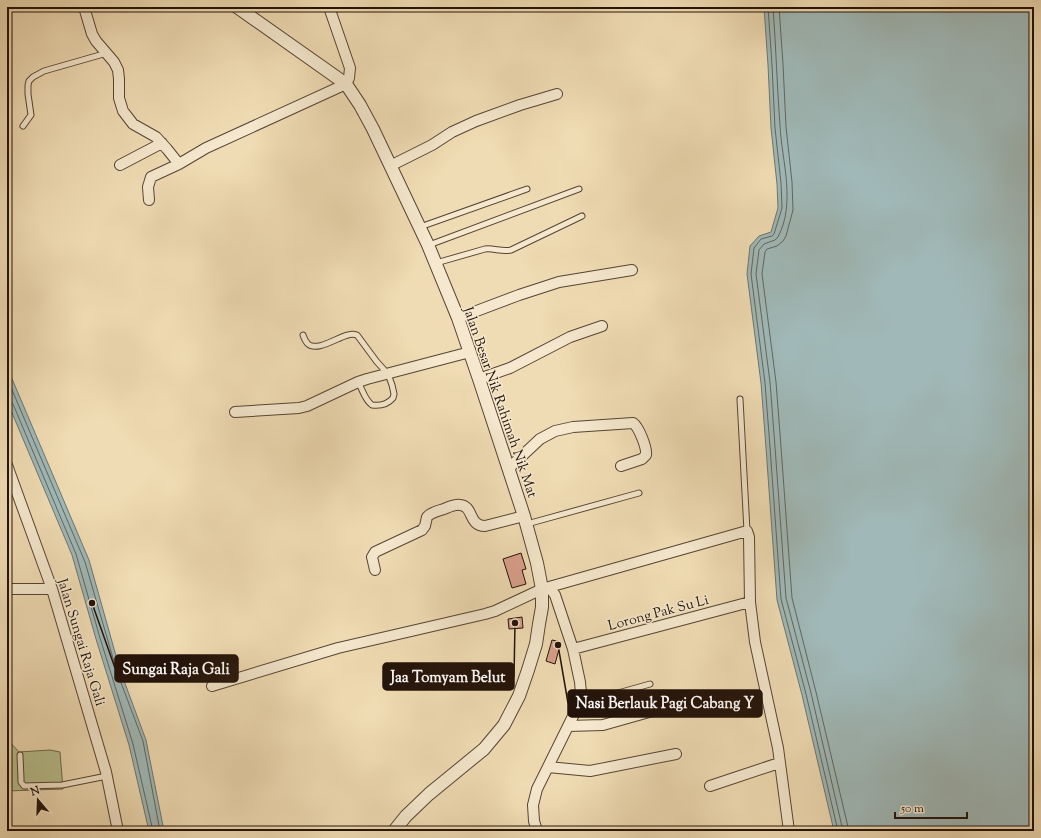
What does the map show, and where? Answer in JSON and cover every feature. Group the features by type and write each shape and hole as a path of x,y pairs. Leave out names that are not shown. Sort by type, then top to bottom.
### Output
{"street":[{"path":"84,7 92,34 114,62 118,70 119,98 123,111 133,124 156,137 179,164"},
{"name":"Jalan Besar Nik Rahimah Nik Mat","path":"237,7 346,84 360,105 428,245 458,318 509,468 545,588 536,644 519,696 504,725 484,749 429,794 406,816 394,831"},
{"path":"149,200 148,187 151,177 179,164 206,148 346,84 349,78 350,68 329,7"},
{"path":"390,166 433,144 452,132 520,105 557,94"},
{"path":"120,165 162,143"},
{"path":"458,318 559,282 632,270"},
{"path":"479,379 512,367 570,337 602,326"},
{"path":"235,412 299,408 307,406 367,379 470,352"},
{"path":"509,468 540,439 555,431 573,427 634,423 638,427 646,450 646,455 642,459 621,466"},
{"name":"Jalan Sungai Raja Gali","path":"7,465 52,589 107,776 118,831"},
{"path":"375,570 372,557 375,552 422,530 425,526 427,517 432,513 456,505 461,505 469,510 474,521 480,526 525,520"},
{"path":"212,686 338,648 495,611 545,588 747,531 749,537 750,602 755,642 778,748 789,831"},
{"path":"537,831 534,821 533,805 536,789 579,704 581,693 573,649 555,595 545,588"},
{"path":"7,589 52,589"},
{"name":"Lorong Pak Su Li","path":"573,649 750,602"},
{"path":"568,726 603,725 682,703 701,700"},
{"path":"548,767 590,771 676,754"},
{"path":"710,786 780,763"}],"lane":[{"path":"23,126 31,115 28,85 29,81 33,77 44,71 107,53"},
{"path":"419,227 527,189"},
{"path":"428,245 579,189"},
{"path":"436,263 485,248 502,251 511,250 582,216"},
{"path":"303,335 307,343 311,346 319,346 346,335 357,335 388,374 394,394 393,398 387,403 377,406 372,405 366,399 362,387 358,382"},
{"path":"740,399 747,531"},
{"path":"525,520 639,493"},
{"path":"579,704 650,684"},
{"path":"20,755 21,782 24,786 62,785 107,776"}],"green space":[{"path":"7,739 19,752 50,750 60,752 63,789 7,791"}],"water":[{"path":"764,7 1034,7 1034,831 834,831 802,695 777,600 761,383 747,274 750,246 759,236 771,232 778,208 771,128"},
{"path":"7,367 89,560 120,670 146,740 164,831 149,831 129,745 72,555 7,401"}],"building":[{"path":"521,553 526,569 522,570 526,584 512,588 503,559"},
{"path":"522,617 523,628 509,629 508,619"},
{"path":"552,640 561,642 555,664 546,661"}],"place":[{"name":"Sungai Raja Gali","path":"92,603"},
{"name":"Jaa Tomyam Belut","path":"515,623"},
{"name":"Nasi Berlauk Pagi Cabang Y","path":"558,645"}]}
